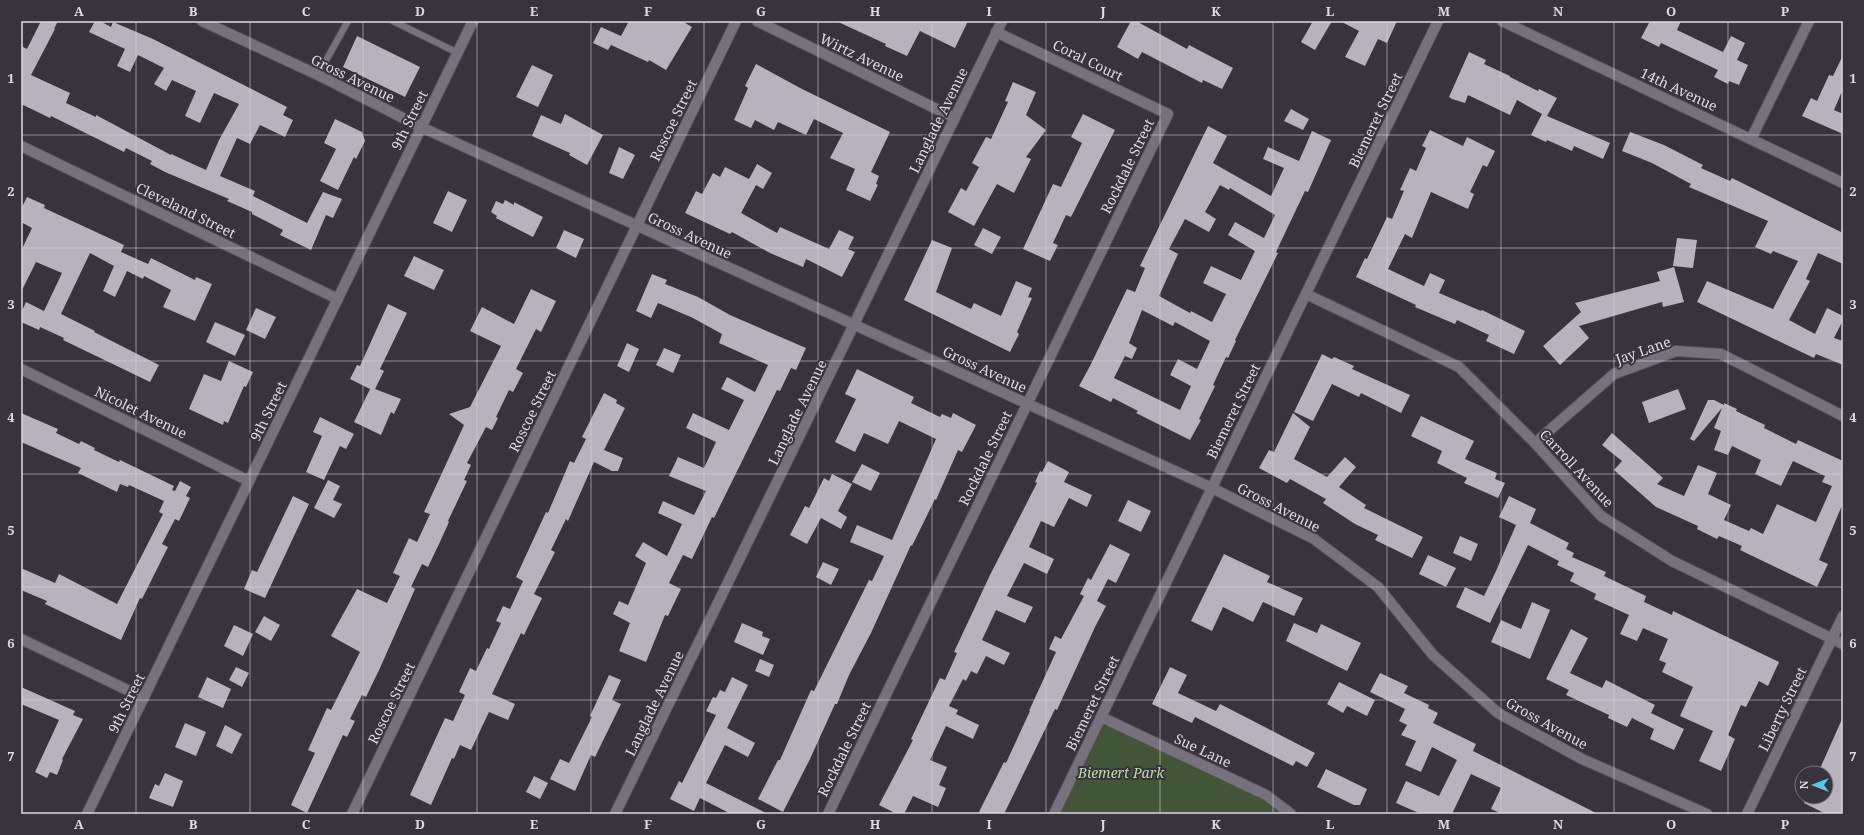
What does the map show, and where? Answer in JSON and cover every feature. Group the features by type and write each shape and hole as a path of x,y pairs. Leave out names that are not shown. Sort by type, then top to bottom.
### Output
{"street":[{"name":"Gross Avenue","path":"202,21 318,75 421,127 1212,488 1314,539 1378,587 1433,655 1498,713 1582,759 1707,814"},
{"name":"9th Street","path":"88,814 473,21"},
{"name":"Roscoe Street","path":"352,814 736,21"},
{"name":"Wirtz Avenue","path":"757,21 955,118"},
{"name":"Langlade Avenue","path":"615,814 855,325 1002,21"},
{"name":"Biemeret Street","path":"1054,814 1438,21"},
{"name":"14th Avenue","path":"1502,21 1843,183"},
{"path":"1751,139 1808,21"},
{"name":"Coral Court","path":"996,32 1168,114"},
{"name":"Rockdale Street","path":"828,814 1168,114"},
{"name":"Cleveland Street","path":"21,146 338,299"},
{"name":"Carroll Avenue","path":"1306,294 1459,367 1535,443 1601,516 1672,561 1843,644"},
{"name":"Jay Lane","path":"1535,443 1614,374 1676,351 1721,354 1843,416"},
{"name":"Nicolet Avenue","path":"21,369 249,481"},
{"name":"Liberty Street","path":"1747,814 1843,616"},
{"path":"21,640 144,698"},
{"name":"Sue Lane","path":"1101,717 1266,796 1290,814"}],"lane":[{"path":"318,75 348,21"},
{"path":"393,21 458,53"}],"green space":[{"name":"Biemert Park","path":"1101,717 1266,795 1291,814 1054,814"}],"building":[{"path":"41,21 58,21 31,75 70,93 66,103 96,117 96,115 171,155 206,170 219,140 239,104 214,93 200,123 185,116 196,91 172,80 166,91 154,84 164,68 138,55 130,72 117,66 125,49 89,32 95,21 100,21 111,27 113,22 153,39 287,107 283,115 293,120 285,137 260,125 250,144 237,138 220,176 255,191 253,196 307,223 323,192 342,199 333,218 326,215 311,250 280,235 283,230 252,214 252,212 227,201 229,199 165,172 150,164 152,161 126,148 124,152 51,116 50,118 21,104 21,46 27,49"},
{"path":"629,21 682,21 692,27 666,70 649,60 648,62 611,45 608,50 593,43 601,27 621,36"},
{"path":"836,21 968,21 955,48 920,31 907,56 885,46 886,44"},
{"path":"1131,21 1136,21 1187,49 1189,45 1233,68 1222,89 1203,80 1202,83 1142,52 1138,59 1117,47"},
{"path":"1313,21 1332,21 1315,50 1301,42"},
{"path":"1340,21 1397,21 1387,43 1378,39 1365,66 1345,57 1359,31"},
{"path":"1650,21 1681,21 1677,30 1723,52 1731,36 1745,43 1737,60 1748,65 1739,85 1729,81 1728,84 1714,77 1718,70 1661,43 1659,47 1641,38"},
{"path":"357,36 420,67 405,97 343,67"},
{"path":"1469,52 1486,60 1484,64 1538,91 1539,89 1557,98 1547,116 1610,143 1603,159 1574,146 1572,151 1531,135 1542,114 1517,100 1510,115 1468,95 1465,103 1449,97"},
{"path":"1843,55 1843,89 1834,110 1843,114 1843,134 1802,116 1811,98 1817,101 1829,75 1833,76"},
{"path":"756,64 802,89 890,132 871,172 879,176 876,184 878,185 870,201 846,190 855,169 830,158 843,133 814,119 806,135 778,122 774,130 755,120 751,128 734,120 748,88 745,86"},
{"path":"532,65 553,75 538,107 516,97"},
{"path":"1013,82 1036,92 1026,115 1046,130 1026,157 1031,159 1014,193 997,184 974,226 948,212 961,188 966,191 979,167 972,163 986,137 991,139 1008,102 1005,101"},
{"path":"1291,109 1309,119 1303,130 1284,121"},
{"path":"565,114 603,135 587,165 569,155 570,153 532,136 541,115 561,124"},
{"path":"1083,114 1115,130 1071,217 1066,215 1053,243 1058,245 1050,261 1023,249 1053,184 1061,187 1082,143 1071,137"},
{"path":"335,119 362,132 365,141 356,159 354,157 338,190 320,181 336,149 324,143"},
{"path":"1208,126 1227,136 1213,163 1271,196 1284,168 1263,159 1268,147 1299,161 1312,131 1331,140 1308,192 1305,191 1276,252 1278,253 1235,340 1236,341 1228,358 1226,357 1213,385 1215,386 1199,419 1201,420 1190,440 1136,413 1138,411 1113,398 1111,402 1079,386 1127,289 1135,292 1145,268 1140,266","holes":["1220,185 1229,190 1230,188 1275,215 1264,238 1235,222 1228,235 1255,251 1241,280 1211,266 1203,283 1226,294 1212,322 1191,311 1190,313 1159,296 1178,254 1169,249 1185,219 1209,232 1216,219 1205,212","1142,310 1173,326 1175,322 1210,341 1197,369 1178,359 1170,375 1191,386 1180,410 1114,378 1125,356 1132,359 1137,348 1129,343"]},
{"path":"1430,130 1463,146 1467,137 1495,151 1487,167 1483,165 1470,192 1474,194 1468,209 1431,192 1412,238 1405,234 1388,269 1424,286 1430,273 1445,280 1439,293 1481,311 1482,310 1525,331 1514,354 1486,341 1489,335 1457,320 1455,324 1415,307 1416,305 1356,277 1365,258 1367,259 1387,217 1392,219 1404,191 1400,190 1410,168 1416,171 1426,148 1422,146"},
{"path":"1630,132 1664,145 1703,165 1701,168 1730,181 1732,178 1843,233 1843,264 1818,253 1806,279 1810,281 1789,320 1815,334 1827,308 1843,316 1843,320 1834,338 1843,341 1843,365 1816,354 1814,358 1697,302 1707,281 1773,309 1798,261 1773,251 1771,254 1755,247 1768,221 1689,187 1691,184 1652,163 1622,151"},
{"path":"619,147 635,155 623,179 609,173"},
{"path":"757,164 772,173 763,189 756,185 741,213 777,233 780,227 829,249 839,230 854,237 848,249 855,252 842,277 806,259 803,267 770,253 732,232 730,234 685,213 696,191 702,194 713,173 720,177 725,167 749,179"},
{"path":"448,191 467,200 452,232 433,223"},
{"path":"27,197 45,205 44,208 124,245 121,252 148,264 151,258 195,280 196,277 212,284 195,321 163,307 171,290 144,276 143,279 127,271 115,297 103,291 114,266 90,253 61,314 159,365 150,382 63,340 64,338 40,327 39,330 21,322 21,313 26,302 44,311 62,273 36,262 21,292 21,251 32,228 21,222 21,209"},
{"path":"505,200 514,205 514,202 543,217 533,237 496,218 497,216 491,212 496,201 503,204"},
{"path":"983,228 1001,237 992,254 974,245"},
{"path":"564,230 584,239 576,258 556,248"},
{"path":"1677,238 1697,240 1693,268 1673,266"},
{"path":"932,240 952,248 936,292 971,309 974,303 1001,316 1016,281 1032,288 1028,297 1032,298 1017,332 1019,334 1010,352 904,300"},
{"path":"414,256 444,270 434,290 404,276"},
{"path":"1674,267 1684,302 1663,307 1662,302 1579,326 1589,338 1560,365 1543,346 1581,312 1575,303 1660,281 1657,272"},
{"path":"652,274 667,280 665,284 698,297 730,315 806,348 796,370 791,368 780,391 777,390 714,518 712,517 692,559 683,555 669,583 681,589 668,616 665,615 646,662 619,651 630,623 613,614 619,601 628,605 646,563 635,556 643,542 667,556 682,524 658,513 663,501 694,515 706,491 669,476 678,457 704,468 716,442 686,428 693,413 729,430 744,400 721,389 727,377 755,392 768,365 719,343 722,334 693,318 658,303 651,318 636,311"},
{"path":"531,289 556,301 541,332 536,329 516,369 523,373 513,392 509,390 496,417 498,418 492,430 486,427 467,463 471,465 464,480 467,481 439,544 428,567 422,564 411,587 415,589 380,668 366,697 362,695 350,719 355,721 347,737 343,735 307,813 291,805 315,753 308,750 327,708 331,710 360,652 331,636 357,589 387,603 400,576 393,573 409,538 417,542 430,514 424,512 464,425 449,414 470,407 501,346 470,331 482,307 514,324"},
{"path":"388,304 407,313 380,369 384,371 375,389 401,399 394,414 391,412 381,435 354,422 370,389 350,379 357,365 360,366"},
{"path":"256,308 276,317 265,339 246,330"},
{"path":"215,322 245,335 235,356 206,342"},
{"path":"627,343 639,349 629,372 617,366"},
{"path":"664,348 681,355 673,373 656,365"},
{"path":"1322,354 1332,359 1334,357 1354,366 1352,369 1410,395 1401,413 1361,393 1359,397 1332,384 1313,421 1294,412"},
{"path":"229,361 253,372 246,387 244,386 228,423 224,421 223,425 189,409 204,374 221,381"},
{"path":"857,369 914,397 911,403 940,417 942,414 951,418 953,413 976,425 962,452 958,450 936,500 935,499 912,546 911,545 871,633 849,675 837,704 835,704 810,759 783,812 758,799 778,760 780,760 811,690 814,691 869,580 872,581 884,556 850,542 857,525 892,540 936,439 899,421 888,444 864,433 855,452 835,442 856,399 845,394"},
{"path":"1678,389 1686,409 1649,423 1642,402"},
{"path":"604,393 617,400 616,403 625,408 604,450 623,458 618,471 612,471 594,462 568,521 566,519 551,550 555,552 534,594 542,598 524,635 521,633 492,694 515,704 508,720 489,712 471,750 460,745 454,759 452,758 431,805 410,795 445,718 453,721 465,695 459,692 470,668 476,671 487,648 489,649 501,623 496,621 503,606 510,609 523,581 516,577 546,512 548,513 570,461 574,463 586,439 582,437"},
{"path":"1708,400 1714,400 1724,405 1724,403 1737,409 1736,411 1765,425 1764,428 1796,444 1798,440 1843,461 1843,503 1819,560 1828,564 1817,587 1740,550 1742,546 1719,536 1717,539 1697,529 1698,526 1656,507 1614,470 1622,461 1602,445 1612,433 1663,478 1657,484 1684,496 1698,465 1717,473 1708,494 1731,505 1724,520 1749,531 1751,528 1763,534 1777,504 1816,522 1832,486 1822,482 1825,476 1793,461 1781,486 1755,474 1761,460 1732,446 1728,455 1714,450 1721,431 1714,428 1722,408 1694,441 1690,439"},
{"path":"21,413 58,429 56,433 79,444 81,441 95,448 94,450 119,462 120,460 174,486 172,490 175,491 180,481 191,487 186,496 190,498 179,521 175,519 162,544 168,547 142,599 140,598 121,640 45,604 47,601 21,590 21,568 55,583 59,574 117,604 163,514 159,512 164,501 129,485 128,487 120,484 117,492 78,473 81,468 21,442"},
{"path":"1293,413 1310,427 1294,459 1327,477 1345,457 1356,467 1339,487 1366,505 1364,508 1423,537 1412,558 1375,540 1378,535 1355,524 1323,503 1326,499 1290,479 1287,483 1259,468 1269,450 1274,452"},
{"path":"1421,416 1474,441 1465,459 1497,473 1495,479 1505,483 1498,498 1464,483 1467,478 1437,463 1442,451 1411,436"},
{"path":"320,417 354,434 346,449 340,446 324,480 306,472 322,436 313,432"},
{"path":"1048,461 1069,472 1064,482 1092,495 1087,507 1069,498 1054,527 1041,521 1029,547 1054,559 1047,574 1024,563 1007,596 1033,607 1025,623 996,610 982,640 1010,653 1004,665 986,656 977,674 971,671 966,681 963,679 949,706 958,710 956,714 979,725 973,739 946,726 930,760 947,767 939,785 946,788 938,807 913,796 904,814 897,814 879,805 913,740 911,739 940,678 945,680 957,653 954,652 990,575 1037,483 1035,482 1040,471 1042,472"},
{"path":"862,464 880,473 871,491 852,482"},
{"path":"832,474 852,484 838,511 847,517 841,529 821,518 807,544 790,535 805,506 809,508 824,478 829,481"},
{"path":"328,480 340,486 333,500 342,504 334,518 314,508"},
{"path":"293,496 309,504 265,598 244,589 252,570 257,572"},
{"path":"1509,496 1536,509 1530,523 1569,543 1566,549 1574,553 1572,557 1606,572 1604,576 1646,596 1644,602 1672,615 1673,611 1779,662 1768,686 1759,681 1746,707 1741,705 1728,735 1735,739 1721,771 1699,761 1713,731 1680,716 1693,687 1662,672 1666,663 1659,660 1668,639 1643,628 1637,641 1620,634 1629,615 1594,599 1596,594 1570,581 1574,573 1557,565 1559,561 1528,545 1490,623 1456,607 1465,587 1484,596 1496,571 1516,525 1499,517"},
{"path":"1128,500 1151,511 1141,532 1118,521"},
{"path":"1460,536 1478,544 1471,561 1453,553"},
{"path":"1110,544 1130,554 1116,583 1108,579 1097,601 1106,606 1057,710 1055,709 1004,814 978,814 1004,762 1006,763 1056,652 1049,649 1055,636 1061,639 1084,596 1080,594 1088,578 1091,580"},
{"path":"1224,554 1270,576 1267,582 1303,598 1294,616 1263,602 1253,622 1223,607 1212,631 1191,621"},
{"path":"1428,555 1456,568 1446,587 1419,574"},
{"path":"823,562 839,569 831,585 816,577"},
{"path":"1532,602 1550,610 1530,659 1491,642 1501,620 1521,629"},
{"path":"264,616 280,625 271,641 255,632"},
{"path":"742,623 763,632 762,636 770,639 763,655 734,642"},
{"path":"1294,623 1317,633 1321,624 1361,643 1347,671 1286,641"},
{"path":"234,625 253,634 243,656 224,646"},
{"path":"1571,629 1588,638 1570,673 1602,688 1606,680 1655,705 1651,713 1684,729 1674,750 1650,739 1654,729 1632,718 1627,727 1608,718 1609,715 1566,695 1569,690 1546,679"},
{"path":"760,659 774,665 769,677 755,671"},
{"path":"236,667 249,673 242,687 229,680"},
{"path":"1170,667 1187,675 1178,693 1216,711 1220,704 1315,753 1307,767 1296,761 1293,766 1195,717 1192,723 1152,704"},
{"path":"1380,673 1408,686 1404,693 1429,705 1428,708 1438,713 1433,723 1476,744 1473,751 1598,814 1502,814 1491,809 1501,788 1471,774 1452,814 1421,814 1396,803 1406,781 1439,796 1457,760 1432,747 1421,772 1405,765 1416,741 1401,735 1407,725 1399,721 1405,709 1370,692"},
{"path":"609,675 621,680 612,700 621,704 595,757 591,755 575,791 550,779 560,759 569,763 592,717 590,716"},
{"path":"207,677 231,689 223,708 198,697"},
{"path":"732,677 748,685 727,728 755,743 748,757 725,745 706,783 768,814 731,814 700,798 694,811 670,799 679,781 682,783 716,715 706,711 713,697 716,698 720,690 725,692"},
{"path":"1339,682 1375,700 1367,716 1347,706 1343,713 1327,704"},
{"path":"21,687 75,711 73,715 83,719 62,759 63,760 57,775 50,772 47,778 35,772 59,720 21,704"},
{"path":"1843,717 1843,814 1826,814 1808,805 1834,805 1834,765 1822,765"},
{"path":"185,723 206,732 196,756 175,747"},
{"path":"225,725 242,734 232,754 216,746"},
{"path":"1326,769 1367,789 1360,805 1354,805 1317,787"},
{"path":"165,773 183,781 173,807 149,798 155,784 159,786"},
{"path":"534,776 548,783 540,799 526,792"}]}
